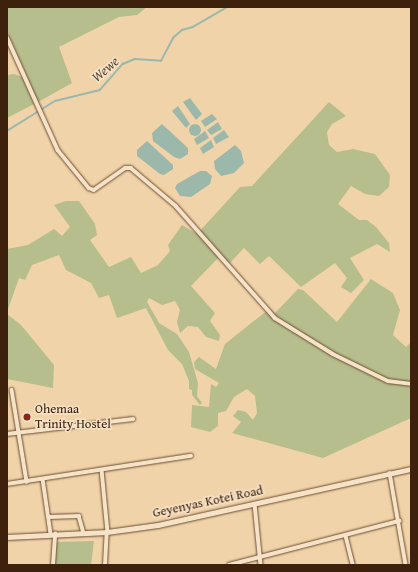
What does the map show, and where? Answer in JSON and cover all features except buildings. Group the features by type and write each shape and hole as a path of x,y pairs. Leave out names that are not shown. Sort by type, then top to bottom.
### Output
{"street":[{"path":"7,37 39,112 58,150 89,188 94,190 125,168 131,168 176,206 275,318 326,350 388,381 411,384"},
{"path":"12,390 27,482"},
{"path":"7,434 133,419"},
{"path":"7,484 191,456"},
{"name":"Geyenyas Kotei Road","path":"7,537 108,532 158,525 411,469"},
{"path":"102,470 108,532 106,565"},
{"path":"390,473 406,565"},
{"path":"43,479 53,534 53,565"},
{"path":"256,504 261,565"},
{"path":"49,517 79,516 84,533"},
{"path":"229,565 399,522"},
{"path":"346,536 353,565"}],"green space":[{"path":"7,7 147,7 137,15 119,17 59,47 72,83 38,102 7,31"},
{"path":"14,74 22,77 34,104 7,118 7,75"},
{"path":"329,102 346,116 332,124 327,132 329,145 337,152 353,149 375,154 390,175 389,187 379,196 365,194 351,186 338,204 359,220 367,220 376,227 389,243 390,252 377,244 350,258 364,280 351,293 341,287 347,278 335,263 301,287 269,256 260,264 244,248 229,264 221,255 191,286 215,313 210,321 220,335 219,341 206,337 198,327 188,326 180,333 177,322 180,310 175,301 162,305 149,298 147,302 159,323 177,334 189,352 198,383 197,396 202,403 200,405 192,395 192,390 189,389 189,381 182,364 168,350 146,308 117,318 109,295 99,298 91,283 66,270 59,255 32,265 25,280 19,278 7,312 7,249 28,245 54,229 62,236 70,227 54,205 66,201 79,201 95,224 97,235 90,240 109,267 131,257 141,273 158,265 170,251 168,245 182,225 197,234 240,187 252,186"},
{"path":"371,279 393,293 400,310 393,335 406,347 411,342 411,418 323,458 232,433 241,422 233,416 238,410 246,412 253,420 257,413 255,396 247,389 234,397 226,411 218,413 218,426 210,432 191,427 192,405 209,407 211,384 216,387 219,383 195,369 194,362 199,357 216,369 225,344 269,309 275,313 298,289 303,290 337,322"},
{"path":"7,314 21,325 54,365 53,388 7,379"},
{"path":"94,541 91,565 55,565 56,542"}],"shaded area":[{"path":"190,98 202,114 196,120 183,102"},
{"path":"178,106 190,124 186,128 172,111"},
{"path":"212,114 217,119 205,127 201,121"},
{"path":"218,122 222,129 211,135 207,130"},
{"path":"162,124 188,148 188,154 180,159 174,157 153,141 152,133"},
{"path":"193,124 197,124 201,130 197,136 193,136 189,132 189,128"},
{"path":"224,130 229,137 216,144 213,138"},
{"path":"205,131 209,138 197,145 194,139"},
{"path":"211,140 214,147 203,154 200,148"},
{"path":"147,141 173,165 173,169 164,175 160,174 137,156 137,150"},
{"path":"235,145 241,151 244,163 234,173 221,176 215,169 214,161"},
{"path":"200,171 206,171 212,176 210,184 191,197 180,196 175,188 177,184"}],"waterway":[{"name":"Wewe","path":"7,131 55,101 100,90 123,64 135,59 161,61 174,37 182,30 193,27 227,7"}],"place":[{"name":"Ohemaa Trinity Hostel","path":"27,417"}]}
